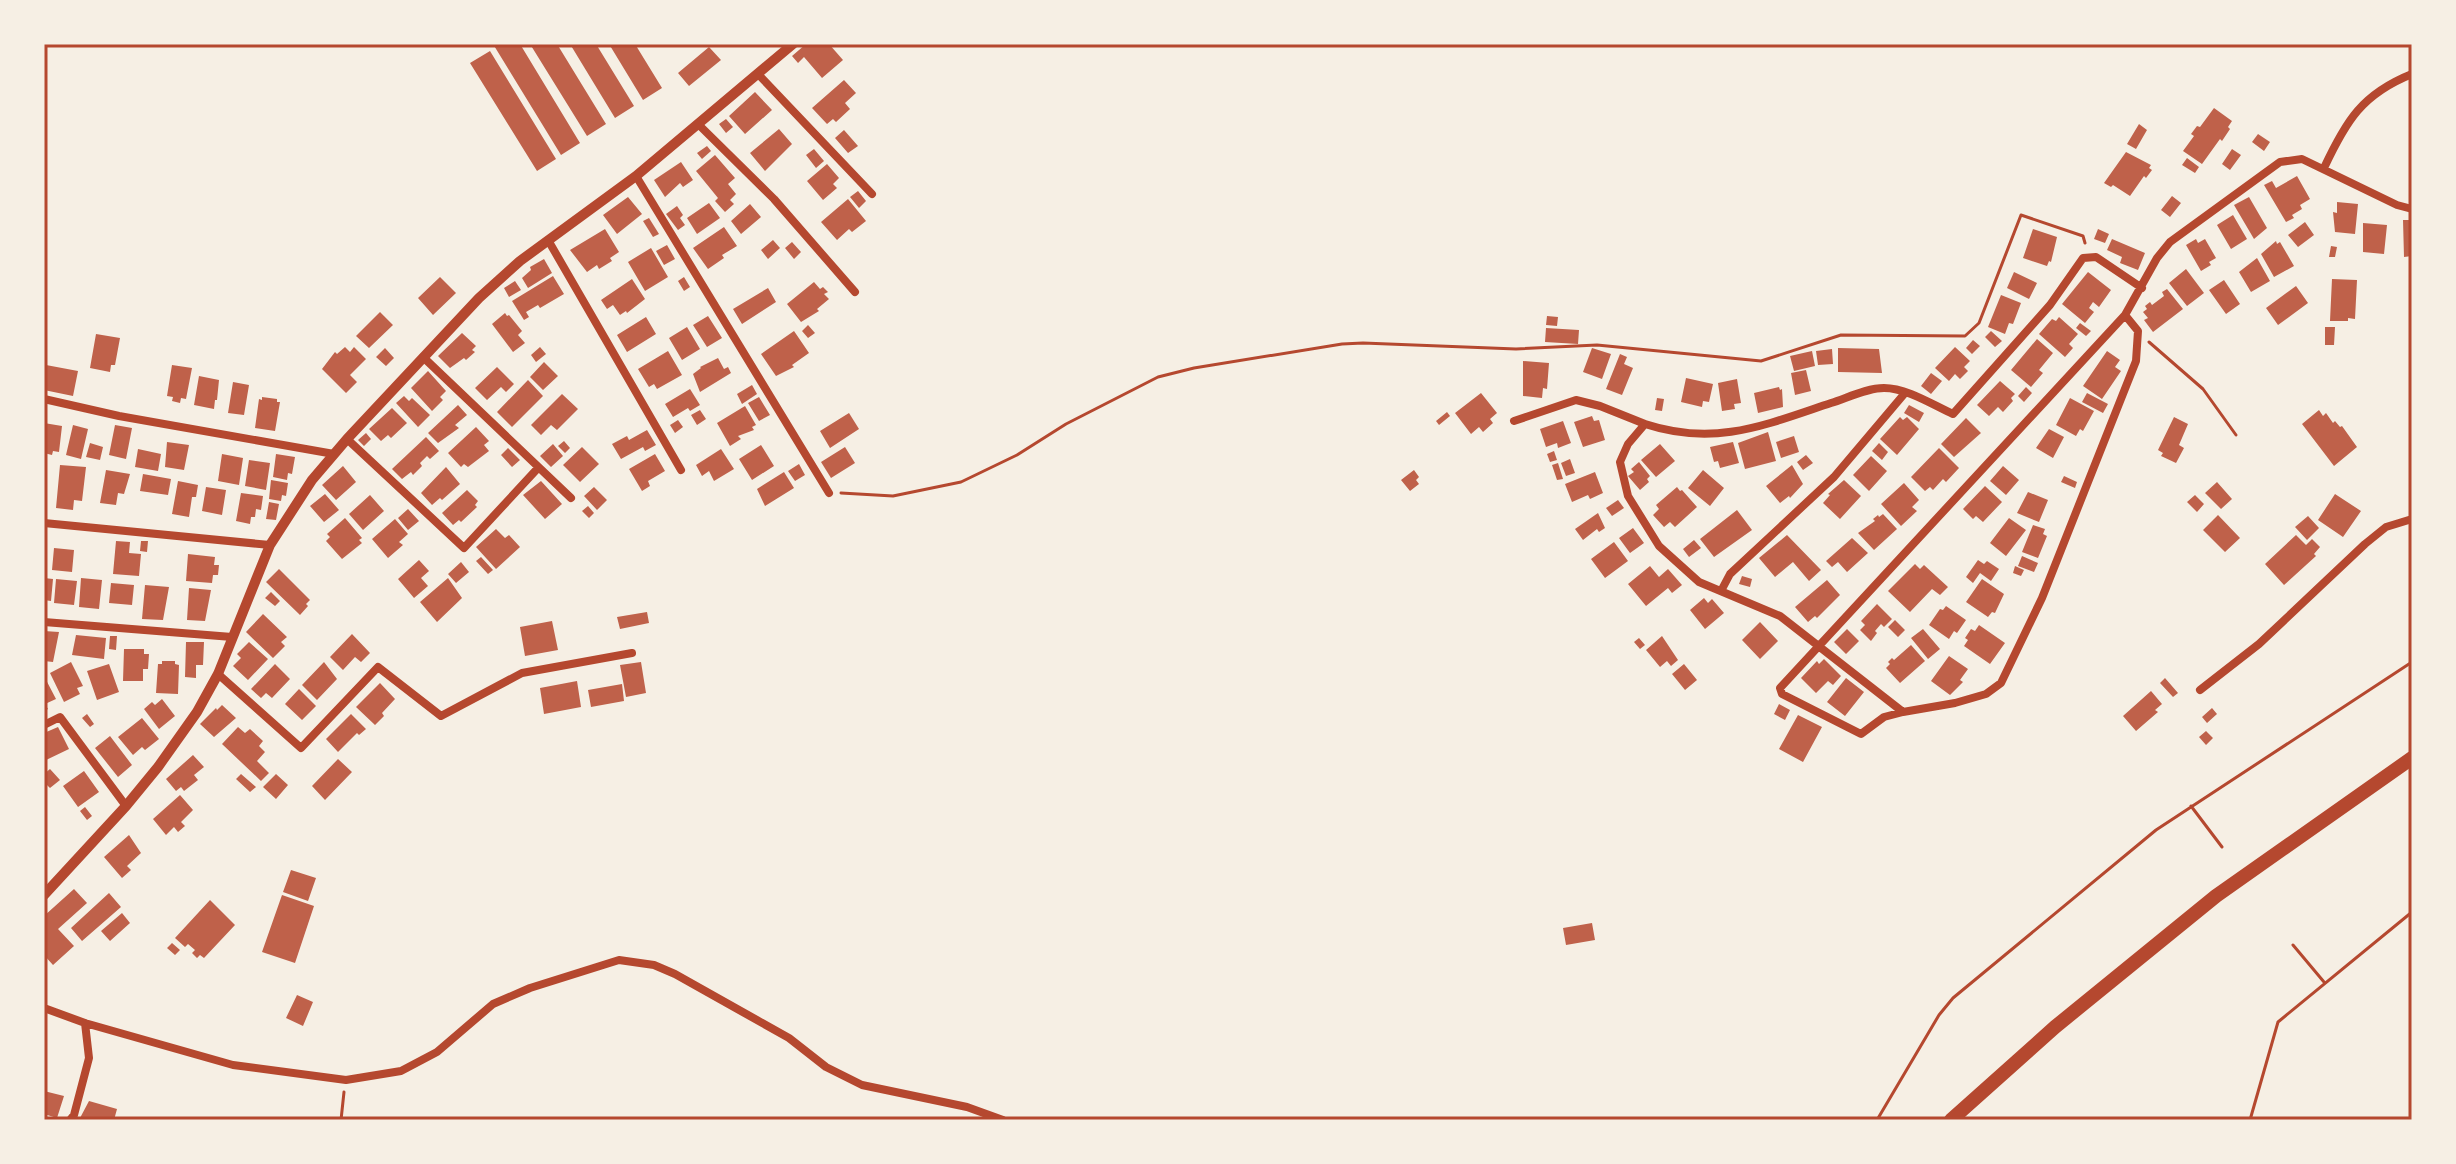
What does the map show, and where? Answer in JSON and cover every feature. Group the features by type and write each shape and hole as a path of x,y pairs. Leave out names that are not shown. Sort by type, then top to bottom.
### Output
{"highway":[{"path":"1951,1120 2055,1027 2216,896 2412,758"}],"street":[{"path":"44,895 126,806 197,712 218,674 270,545 312,480 347,439 479,298 520,261 636,176 793,44"},
{"path":"758,74 872,194"},
{"path":"2324,168 2343,128 2369,98 2385,85 2412,74"},
{"path":"699,125 774,199 855,292"},
{"path":"2125,315 2138,331 2136,361 2042,598 2001,683 1986,694 1884,717 1861,734 1782,694 1782,683 2125,315 2157,258 2170,242 2280,162 2302,159 2397,205 2412,209"},
{"path":"636,176 829,493"},
{"path":"548,240 681,470"},
{"path":"1514,421 1576,400 1663,430 1725,434 1773,423 1884,388 1905,393 1953,414 2050,305 2083,258 2096,257 2142,288"},
{"path":"423,357 571,498"},
{"path":"1721,591 1730,574 1834,477 1905,393"},
{"path":"44,399 119,416 334,454"},
{"path":"1645,424 1628,444 1620,462 1628,496 1659,546 1699,582 1780,616 1903,712"},
{"path":"347,439 464,548 538,468"},
{"path":"2200,690 2259,644 2386,527 2412,519"},
{"path":"44,523 270,545"},
{"path":"44,622 232,637"},
{"path":"218,674 301,748 378,667 441,716 522,673 632,653"},
{"path":"44,725 60,717 126,806"},
{"path":"44,1008 85,1023 233,1065 346,1080 401,1071 437,1052 493,1004 530,988 619,960 654,965 675,974 789,1038 826,1067 862,1085 967,1107 1003,1120"},
{"path":"70,1120 89,1058 85,1023"}],"path":[{"path":"829,493 893,496 961,482 1017,455 1066,424 1158,377 1194,368 1342,344 1516,349 1597,345 1761,361 1841,335 1965,336 1979,323 2021,215 2083,236 2090,256"},
{"path":"2138,331 2203,389 2236,435"},
{"path":"1877,1120 1939,1015 1953,998 2156,830 2412,662"},
{"path":"2191,806 2222,847"},
{"path":"2250,1120 2278,1022 2412,912"},
{"path":"2293,945 2325,983"},
{"path":"341,1120 346,1080"}],"building":[{"path":"493,44 520,44 580,143 561,155"},
{"path":"530,44 557,44 606,124 587,136"},
{"path":"570,44 596,44 634,106 615,118"},
{"path":"609,44 635,44 662,88 643,100"},
{"path":"806,44 829,44 843,60 822,78 804,57 798,63 792,56"},
{"path":"709,47 721,60 689,86 678,73"},
{"path":"490,51 556,159 537,171 470,63"},
{"path":"844,80 856,93 845,103 850,109 836,122 833,119 827,124 812,108"},
{"path":"755,92 772,110 745,134 729,116"},
{"path":"2214,108 2232,121 2222,141 2220,139 2202,164 2183,151 2194,136 2191,134"},
{"path":"726,119 733,127 726,133 719,124"},
{"path":"2139,124 2147,130 2136,149 2127,144"},
{"path":"779,129 792,144 765,171 750,153"},
{"path":"844,130 858,146 848,153 835,138"},
{"path":"2258,134 2270,142 2264,151 2252,142"},
{"path":"707,146 711,151 702,159 697,153"},
{"path":"814,149 824,161 816,168 806,155"},
{"path":"2232,149 2241,155 2230,170 2222,164"},
{"path":"2126,152 2151,165 2149,168 2152,170 2130,196 2104,183"},
{"path":"715,155 735,178 728,184 736,194 730,200 734,204 725,212 696,171"},
{"path":"2187,158 2199,167 2195,173 2182,165"},
{"path":"681,162 693,180 683,187 680,183 665,197 654,180"},
{"path":"827,164 839,178 833,184 837,188 823,200 807,181"},
{"path":"2297,176 2310,199 2300,205 2302,209 2292,215 2294,218 2286,222 2264,185 2272,181 2276,188"},
{"path":"858,191 866,201 859,208 850,197"},
{"path":"2172,196 2181,203 2170,217 2161,210"},
{"path":"628,197 642,214 617,234 603,215"},
{"path":"2249,197 2267,228 2254,239 2234,205"},
{"path":"848,199 866,221 852,232 849,229 837,240 821,222"},
{"path":"2337,202 2358,204 2355,234 2335,232 2333,212 2337,213"},
{"path":"709,203 720,218 697,234 687,218"},
{"path":"750,204 761,217 741,234 731,221"},
{"path":"677,206 685,225 678,230 666,214"},
{"path":"2233,215 2247,239 2231,249 2217,225"},
{"path":"649,218 659,234 653,237 643,221"},
{"path":"2403,220 2412,220 2412,256 2404,257"},
{"path":"2305,222 2314,235 2298,247 2288,235"},
{"path":"2363,223 2387,225 2384,254 2363,252"},
{"path":"724,227 737,246 708,269 693,248"},
{"path":"605,229 619,252 610,258 612,261 587,272 570,250"},
{"path":"2033,229 2057,237 2051,262 2047,266 2023,258"},
{"path":"2098,229 2109,234 2105,243 2094,239"},
{"path":"2112,239 2145,253 2138,270 2120,263 2122,257 2107,250"},
{"path":"2196,239 2198,243 2205,239 2216,258 2201,271 2186,245"},
{"path":"773,240 780,248 768,259 761,250"},
{"path":"2276,241 2277,244 2280,242 2294,266 2274,277 2261,254"},
{"path":"792,242 801,252 794,259 785,248"},
{"path":"667,245 675,259 664,265 656,251"},
{"path":"2331,246 2337,247 2335,257 2329,257"},
{"path":"651,248 668,277 645,291 628,262"},
{"path":"2257,258 2270,281 2251,292 2239,272"},
{"path":"544,259 552,273 528,288 522,278 531,270 530,267"},
{"path":"2186,269 2204,293 2187,306 2169,283"},
{"path":"2014,272 2037,283 2029,299 2007,288"},
{"path":"2088,272 2111,290 2099,307 2093,302 2089,308 2094,312 2085,323 2062,304"},
{"path":"553,276 564,294 526,312 529,317 524,320 512,301"},
{"path":"440,277 456,293 433,315 418,298"},
{"path":"684,277 690,287 684,291 678,281"},
{"path":"632,279 645,299 620,315 613,305 607,309 601,300"},
{"path":"2332,279 2357,280 2355,319 2330,321"},
{"path":"2224,280 2240,304 2226,314 2209,290"},
{"path":"515,281 521,290 509,297 504,288"},
{"path":"814,282 828,292 824,294 829,299 817,309 819,311 801,322 787,304"},
{"path":"2296,286 2308,303 2278,325 2266,308"},
{"path":"768,288 776,302 742,324 733,309"},
{"path":"2167,289 2183,309 2153,332 2144,320 2148,318 2143,312 2150,302 2152,305 2164,296 2162,292"},
{"path":"2001,295 2021,303 2013,324 2009,323 2005,334 1988,327"},
{"path":"380,312 393,325 369,348 356,336"},
{"path":"505,313 522,331 518,335 525,343 513,352 492,324"},
{"path":"708,316 722,338 707,347 693,325"},
{"path":"1547,316 1558,317 1557,326 1546,325"},
{"path":"646,317 656,334 627,352 617,335"},
{"path":"2059,317 2078,334 2069,344 2073,348 2065,357 2039,334 2052,319 2056,321"},
{"path":"2080,323 2091,331 2086,336 2076,328"},
{"path":"808,325 815,333 808,338 802,331"},
{"path":"687,327 700,349 682,360 669,338"},
{"path":"2325,327 2335,327 2334,345 2325,345"},
{"path":"1546,328 1579,330 1578,344 1545,342"},
{"path":"794,331 809,353 792,365 794,367 776,376 761,354"},
{"path":"1991,331 2002,341 1995,347 1985,337"},
{"path":"462,333 476,346 472,350 475,352 450,368 438,356"},
{"path":"96,334 120,338 115,365 111,365 110,372 90,368"},
{"path":"2037,339 2053,353 2039,370 2043,373 2031,387 2011,370"},
{"path":"1973,340 1980,346 1972,354 1966,348"},
{"path":"345,347 350,352 354,347 366,359 350,375 357,382 346,393 322,369 335,352 337,354"},
{"path":"540,347 546,354 536,362 531,355"},
{"path":"1955,347 1970,361 1964,367 1968,371 1960,379 1955,374 1949,381 1935,368"},
{"path":"385,348 394,358 386,366 376,357"},
{"path":"1592,348 1611,354 1602,379 1583,372"},
{"path":"1838,348 1879,349 1882,373 1838,372"},
{"path":"1832,349 1833,364 1818,365 1816,351"},
{"path":"668,351 682,375 657,389 654,384 649,387 638,369"},
{"path":"1812,351 1815,366 1794,371 1790,356"},
{"path":"2107,351 2120,360 2115,367 2121,371 2102,399 2083,386"},
{"path":"1620,354 1627,357 1624,364 1633,368 1622,395 1606,389"},
{"path":"718,358 724,369 728,367 731,373 700,392 693,374"},
{"path":"1523,361 1549,363 1547,389 1543,388 1542,398 1523,396"},
{"path":"544,362 558,376 543,390 530,377"},
{"path":"46,365 78,371 73,396 44,390"},
{"path":"172,365 192,368 186,399 181,398 180,403 167,396"},
{"path":"497,367 514,384 506,392 501,387 487,400 475,388"},
{"path":"1806,370 1811,391 1795,395 1791,373"},
{"path":"428,371 446,391 440,397 443,400 432,411 411,388"},
{"path":"1931,373 1942,381 1931,394 1921,386"},
{"path":"199,376 219,380 214,409 194,405"},
{"path":"1686,378 1713,384 1709,402 1703,401 1702,407 1681,402"},
{"path":"1737,379 1741,403 1734,404 1735,409 1722,411 1718,383"},
{"path":"528,380 543,396 512,427 497,412"},
{"path":"2000,381 2015,394 2011,398 2013,401 2003,412 1998,407 1989,416 1977,405"},
{"path":"233,382 249,385 244,415 228,413"},
{"path":"752,385 757,394 742,404 737,394"},
{"path":"1779,387 1782,389 1783,407 1758,413 1754,393"},
{"path":"2026,387 2032,393 2024,402 2018,396"},
{"path":"690,389 700,405 673,417 665,404"},
{"path":"1481,393 1497,413 1490,419 1493,423 1483,432 1479,427 1471,434 1455,413"},
{"path":"2087,393 2108,404 2103,413 2082,402"},
{"path":"562,394 578,409 557,430 551,425 541,435 531,425"},
{"path":"404,396 409,401 412,398 430,415 418,427 396,403"},
{"path":"262,397 280,402 275,431 255,428 259,399 262,400"},
{"path":"759,397 770,415 759,421 748,403"},
{"path":"1657,398 1664,399 1662,411 1655,410"},
{"path":"2070,398 2094,411 2083,431 2080,429 2076,436 2056,425"},
{"path":"458,405 467,415 455,425 459,428 438,443 428,433"},
{"path":"1909,405 1924,413 1919,422 1904,413"},
{"path":"745,406 756,425 752,427 754,430 738,436 741,439 730,446 717,423"},
{"path":"392,408 407,423 391,438 388,435 381,441 369,429"},
{"path":"700,410 706,419 697,425 691,415"},
{"path":"2319,410 2323,416 2326,413 2333,423 2335,421 2342,426 2357,447 2334,466 2302,424"},
{"path":"1447,412 1450,416 1439,425 1436,421"},
{"path":"849,413 859,429 830,448 820,431"},
{"path":"1592,416 1594,421 1599,420 1605,440 1583,447 1574,422"},
{"path":"1900,417 1903,420 1907,417 1919,429 1897,455 1880,439"},
{"path":"2174,417 2188,424 2179,445 2184,448 2176,463 2161,456 2163,453 2158,450"},
{"path":"1966,418 1981,433 1954,457 1941,444"},
{"path":"678,420 683,427 675,433 670,425"},
{"path":"1563,421 1571,443 1558,448 1557,443 1546,447 1540,429"},
{"path":"44,423 62,426 59,452 53,451 52,455 44,453"},
{"path":"73,425 88,429 81,459 66,455"},
{"path":"115,425 132,428 126,459 109,455"},
{"path":"476,427 489,441 484,445 489,451 468,467 464,464 461,467 448,453"},
{"path":"2049,429 2064,437 2053,458 2036,448"},
{"path":"647,430 656,445 645,451 643,447 621,459 612,444 627,436 629,440"},
{"path":"1768,432 1776,461 1745,469 1738,443"},
{"path":"366,433 371,439 364,446 358,440"},
{"path":"1794,436 1799,452 1781,458 1776,442"},
{"path":"426,437 439,451 430,459 427,456 413,475 411,472 402,479 392,469"},
{"path":"564,441 570,448 565,453 558,446"},
{"path":"167,442 189,445 184,470 165,467"},
{"path":"1733,442 1739,463 1720,468 1718,461 1714,462 1710,447"},
{"path":"90,443 103,447 100,460 86,457"},
{"path":"1879,443 1888,452 1882,460 1872,451"},
{"path":"553,444 563,456 551,467 540,456"},
{"path":"1660,444 1675,461 1656,477 1641,460"},
{"path":"761,445 774,466 752,480 739,459"},
{"path":"582,447 599,464 580,482 563,465"},
{"path":"845,447 855,463 831,478 821,462"},
{"path":"508,448 520,460 512,467 501,455"},
{"path":"1939,448 1959,468 1946,482 1943,479 1933,490 1930,487 1925,491 1911,477"},
{"path":"138,449 161,454 158,471 135,467"},
{"path":"721,449 734,469 714,481 709,471 702,476 696,465"},
{"path":"1554,451 1557,460 1550,462 1547,454"},
{"path":"222,454 243,458 239,485 218,481"},
{"path":"276,454 295,457 292,474 288,473 287,480 273,477"},
{"path":"655,454 665,471 648,481 650,486 642,491 629,469"},
{"path":"1806,455 1813,463 1803,470 1797,462"},
{"path":"1871,456 1887,471 1869,491 1853,475"},
{"path":"1570,459 1575,473 1566,476 1561,463"},
{"path":"249,460 270,463 266,490 245,486"},
{"path":"1639,462 1650,476 1647,479 1649,482 1640,490 1628,476"},
{"path":"1558,463 1563,479 1557,480 1552,465"},
{"path":"799,464 805,475 795,481 788,471"},
{"path":"60,465 86,467 82,501 74,500 73,510 56,508"},
{"path":"1792,465 1803,484 1790,498 1780,503 1766,486"},
{"path":"343,466 356,482 336,500 322,485"},
{"path":"2003,466 2019,480 2006,495 1990,481"},
{"path":"446,467 460,484 432,505 421,493"},
{"path":"106,470 130,474 124,494 118,493 116,505 100,503"},
{"path":"1414,470 1419,484 1410,491 1401,480"},
{"path":"1703,470 1724,488 1710,506 1688,488"},
{"path":"784,472 794,488 765,506 757,489"},
{"path":"1595,472 1603,493 1572,502 1565,484"},
{"path":"143,474 171,479 168,495 140,491"},
{"path":"2064,476 2077,482 2075,488 2061,482"},
{"path":"271,480 288,483 286,496 282,495 281,501 269,499"},
{"path":"1844,480 1861,496 1840,519 1823,503"},
{"path":"178,481 198,485 196,497 192,497 189,517 172,514"},
{"path":"541,481 562,504 545,519 523,495"},
{"path":"2217,482 2232,499 2221,509 2205,493"},
{"path":"1904,483 1919,500 1912,507 1917,511 1901,526 1881,504"},
{"path":"1985,486 2002,502 1983,522 1976,516 1973,519 1963,509"},
{"path":"206,487 226,490 222,515 202,511"},
{"path":"594,487 607,500 597,510 584,496"},
{"path":"1677,487 1697,507 1675,527 1670,522 1664,527 1653,515 1659,509 1656,505"},
{"path":"467,490 478,501 477,507 453,525 442,513"},
{"path":"2028,492 2048,500 2039,522 2017,513"},
{"path":"241,493 263,496 261,510 256,509 250,524 236,521"},
{"path":"325,494 339,510 324,522 310,506"},
{"path":"2335,494 2361,511 2343,537 2318,520"},
{"path":"370,495 384,511 363,530 349,514"},
{"path":"2195,495 2204,504 2197,512 2187,502"},
{"path":"1618,500 1624,508 1612,516 1606,508"},
{"path":"269,502 279,504 276,520 266,519"},
{"path":"588,506 594,513 589,518 582,511"},
{"path":"408,509 419,521 408,530 398,518"},
{"path":"1737,510 1752,530 1714,557 1700,539"},
{"path":"1598,513 1605,528 1599,532 1597,529 1583,540 1575,529"},
{"path":"1883,514 1897,529 1874,550 1858,533"},
{"path":"2218,515 2240,538 2225,552 2203,530"},
{"path":"2308,516 2319,528 2307,540 2295,527"},
{"path":"345,518 362,538 359,540 362,543 342,559 326,541 330,537 327,534"},
{"path":"2009,518 2026,530 2006,556 1990,543"},
{"path":"395,519 408,534 399,542 403,545 388,558 372,539"},
{"path":"2033,525 2045,529 2043,534 2047,536 2038,558 2022,552"},
{"path":"1633,528 1644,543 1630,553 1619,538"},
{"path":"496,529 505,538 509,535 520,547 496,569 476,547"},
{"path":"1787,535 1821,570 1809,581 1793,562 1775,577 1759,558"},
{"path":"2296,535 2306,545 2312,539 2320,547 2314,554 2316,556 2284,585 2265,564"},
{"path":"1852,538 1868,553 1847,572 1838,562 1832,567 1826,561"},
{"path":"1694,540 1701,548 1689,557 1683,549"},
{"path":"116,541 130,542 129,553 141,554 139,576 113,574"},
{"path":"141,541 148,541 147,552 140,551"},
{"path":"1614,542 1628,561 1605,578 1591,559"},
{"path":"54,548 74,550 72,572 52,570"},
{"path":"188,554 215,557 214,565 219,565 218,575 213,575 212,583 186,581"},
{"path":"2022,556 2038,563 2034,572 2018,566"},
{"path":"481,557 493,570 488,574 476,561"},
{"path":"419,560 429,571 421,578 428,586 414,598 398,579"},
{"path":"1978,560 1984,564 1987,561 1999,569 1991,581 1980,573 1973,583 1966,577"},
{"path":"461,562 469,572 456,583 448,574"},
{"path":"1915,564 1920,569 1924,565 1948,587 1940,595 1932,589 1910,612 1888,591"},
{"path":"1650,566 1659,577 1668,569 1682,585 1672,593 1668,588 1646,606 1628,584"},
{"path":"2015,566 2024,570 2021,576 2013,573"},
{"path":"279,569 310,600 300,615 266,582"},
{"path":"1742,576 1752,579 1750,587 1739,584"},
{"path":"44,578 53,579 51,601 44,600"},
{"path":"81,578 102,580 99,609 79,607"},
{"path":"448,578 462,598 437,622 420,602"},
{"path":"56,579 77,581 74,605 54,603"},
{"path":"1982,579 2004,594 1995,613 1988,617 1966,602"},
{"path":"1827,580 1840,595 1817,618 1815,616 1808,622 1795,607"},
{"path":"111,583 134,585 132,605 109,603"},
{"path":"145,585 169,587 163,620 142,619"},
{"path":"189,588 211,590 205,621 187,620"},
{"path":"271,592 280,601 275,606 265,598"},
{"path":"1704,598 1708,603 1712,599 1724,613 1705,629 1690,610"},
{"path":"1877,604 1892,619 1884,627 1881,624 1871,641 1860,630 1865,625 1861,621"},
{"path":"1946,606 1966,620 1949,639 1929,625 1940,609"},
{"path":"647,612 649,623 620,629 617,617"},
{"path":"263,614 287,637 281,642 285,646 273,658 246,632"},
{"path":"1895,620 1905,630 1898,637 1888,627"},
{"path":"552,621 558,650 525,656 520,627"},
{"path":"1760,622 1778,641 1760,659 1742,640"},
{"path":"1979,625 2005,643 1990,664 1964,646 1971,629 1975,631"},
{"path":"1847,629 1859,641 1846,654 1834,642"},
{"path":"1923,629 1940,649 1928,659 1911,638"},
{"path":"44,631 59,632 53,662 44,661"},
{"path":"352,634 370,653 361,662 355,657 343,670 330,657"},
{"path":"76,635 106,638 104,659 72,655"},
{"path":"110,636 117,636 116,650 109,649"},
{"path":"1662,636 1678,660 1671,666 1667,661 1660,667 1646,650"},
{"path":"1639,638 1645,645 1640,649 1634,642"},
{"path":"186,642 204,642 203,665 196,665 196,678 185,677"},
{"path":"249,642 268,659 248,680 233,666 241,658 237,654"},
{"path":"1911,645 1925,661 1900,683 1886,668 1892,658 1894,660"},
{"path":"124,649 144,649 144,654 149,654 148,669 143,669 143,681 123,681"},
{"path":"1949,656 1968,669 1960,680 1963,682 1950,695 1931,681"},
{"path":"1824,659 1841,676 1833,685 1828,681 1816,693 1801,678 1817,661 1819,664"},
{"path":"175,661 179,665 178,694 156,693 158,664"},
{"path":"71,662 83,686 77,688 80,694 64,702 50,673"},
{"path":"324,662 337,679 317,700 302,685"},
{"path":"641,662 646,693 626,697 620,665"},
{"path":"109,664 119,692 97,700 87,671"},
{"path":"275,664 290,679 272,698 266,693 261,698 251,689"},
{"path":"1684,664 1697,680 1685,690 1672,674"},
{"path":"44,676 56,699 45,704 48,709 44,711"},
{"path":"1846,678 1864,692 1845,716 1827,702"},
{"path":"2165,678 2178,693 2173,697 2160,683"},
{"path":"577,681 581,707 544,714 540,688"},
{"path":"380,683 395,699 375,725 356,707"},
{"path":"622,684 624,701 591,707 588,690"},
{"path":"299,689 316,706 302,720 285,704"},
{"path":"2151,691 2162,704 2155,710 2158,712 2136,731 2123,716"},
{"path":"162,699 175,716 159,729 144,709"},
{"path":"1779,704 1790,710 1785,720 1774,714"},
{"path":"222,705 236,718 214,737 200,724"},
{"path":"2212,708 2217,714 2207,723 2202,717"},
{"path":"87,714 94,724 90,727 82,718"},
{"path":"351,714 366,729 359,735 357,733 338,752 326,739"},
{"path":"1798,715 1822,727 1803,762 1779,749"},
{"path":"142,718 159,739 133,755 118,737"},
{"path":"58,727 69,749 44,761 44,733"},
{"path":"238,727 245,733 250,729 263,741 259,746 265,752 257,761 269,773 261,781 222,744"},
{"path":"2206,731 2213,738 2206,745 2199,737"},
{"path":"110,736 132,765 118,777 95,748"},
{"path":"193,755 204,767 194,775 198,780 184,791 181,787 176,791 166,779"},
{"path":"338,759 352,772 325,800 312,786"},
{"path":"50,769 60,780 50,788 44,782 44,774"},
{"path":"84,771 99,792 78,807 63,786"},
{"path":"241,774 256,787 250,792 236,779"},
{"path":"276,774 288,785 276,799 263,787"},
{"path":"180,795 193,810 181,822 185,826 178,832 174,827 166,835 153,819"},
{"path":"85,807 92,816 87,820 80,811"},
{"path":"129,835 141,853 127,866 131,870 122,878 104,857"},
{"path":"291,870 316,878 308,901 283,892"},
{"path":"74,889 87,903 58,929 74,946 53,965 44,955 44,916"},
{"path":"109,893 121,907 82,941 71,928"},
{"path":"282,895 314,906 295,963 262,952"},
{"path":"210,900 235,925 204,958 200,955 197,958 192,953 195,950 188,944 185,947 175,938"},
{"path":"122,913 130,923 110,941 101,931"},
{"path":"1592,923 1595,940 1566,945 1563,928"},
{"path":"172,943 180,950 175,955 167,948"},
{"path":"297,995 313,1002 303,1026 286,1018"},
{"path":"44,1091 64,1096 57,1118 44,1114"},
{"path":"89,1101 117,1109 114,1120 80,1118"}]}
